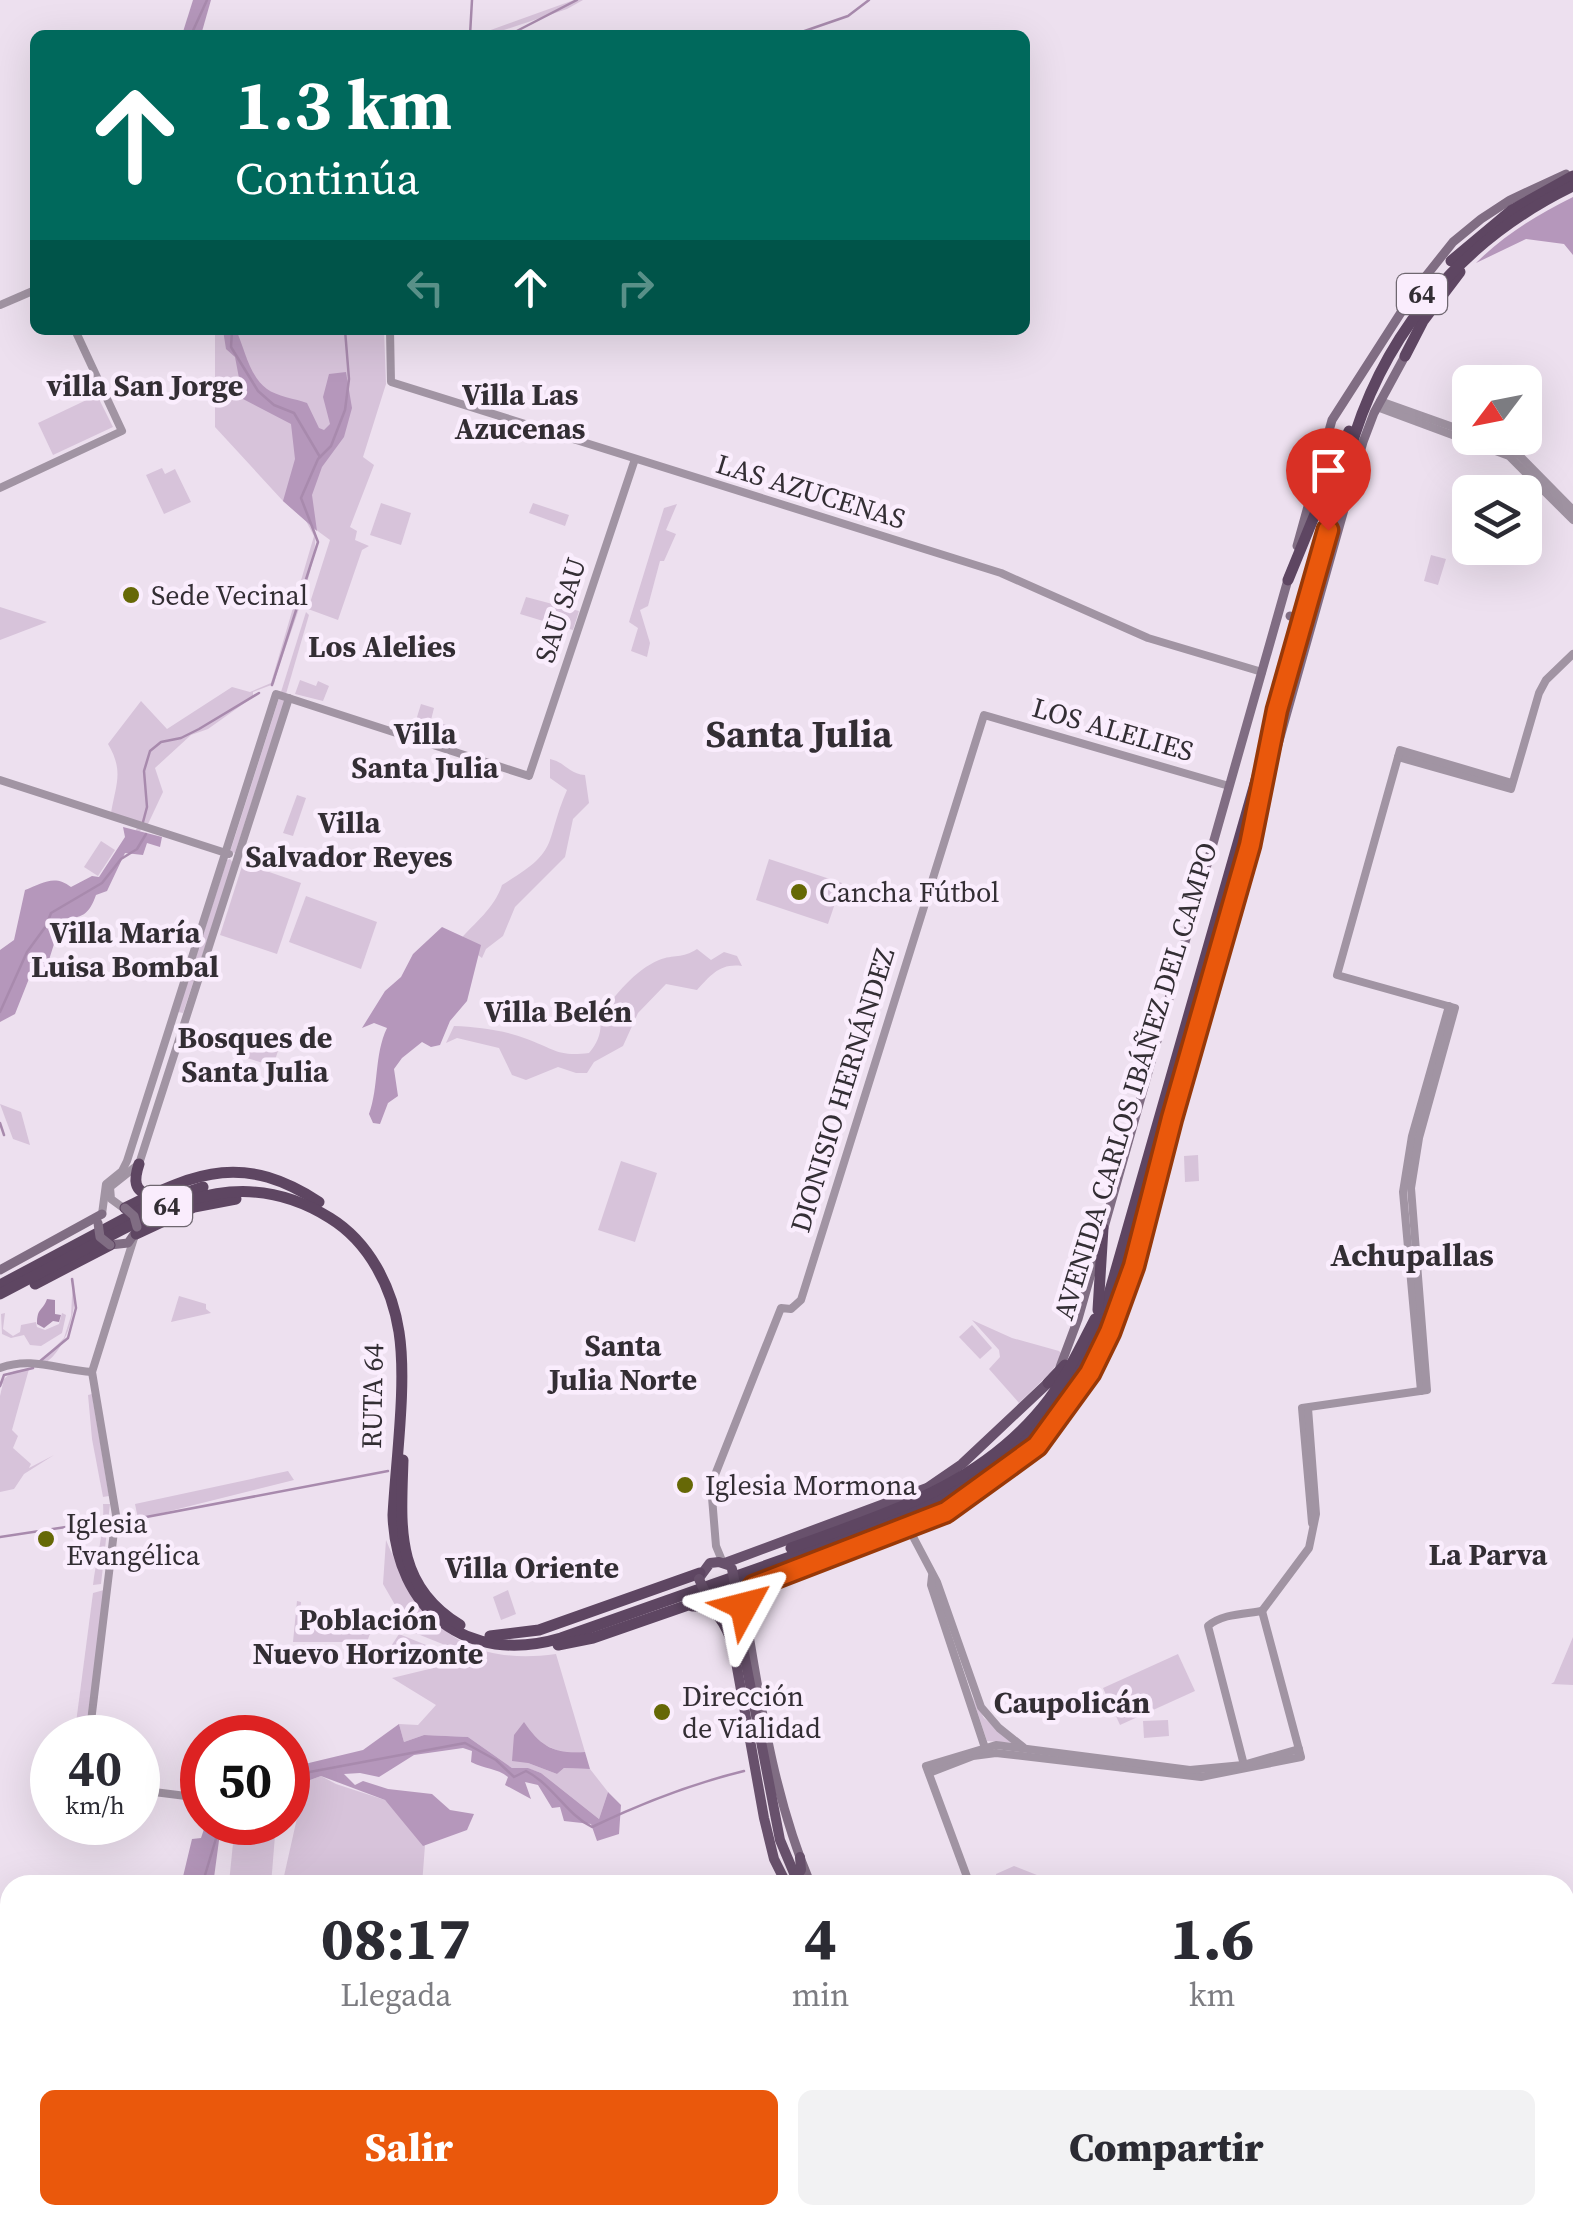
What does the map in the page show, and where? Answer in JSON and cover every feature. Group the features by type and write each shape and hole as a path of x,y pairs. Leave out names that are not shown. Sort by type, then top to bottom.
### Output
{"highway":[{"name":"64","path":"1508,218 1535,195 1573,174"},
{"name":"64","path":"1508,218 1573,186"},
{"name":"AVENIDA CARLOS IBÁÑEZ DEL CAMPO","path":"394,1538 406,1580 435,1618 470,1637 518,1646 561,1638 898,1519 966,1486 1013,1451 1061,1397 1090,1348 1116,1275 1355,434 1395,344 1428,298 1508,218"},
{"name":"AVENIDA CARLOS IBÁÑEZ DEL CAMPO","path":"403,1480 403,1539 416,1580 444,1614 467,1628 490,1636 529,1638 562,1630 891,1512 938,1491 979,1466 1025,1427 1055,1390 1098,1310 1349,432 1376,363 1413,304 1463,250 1508,218"},
{"path":"1406,356 1428,314 1496,232"},
{"path":"1288,580 1349,432"},
{"path":"1260,806 1277,710"},
{"path":"139,1164 136,1186 142,1193 151,1194"},
{"path":"123,1208 190,1177 241,1171 282,1180 322,1208"},
{"name":"RUTA 64","path":"0,1285 152,1204 187,1191 248,1184 284,1190 322,1208 364,1240 398,1299 407,1354 403,1480"},
{"name":"RUTA 64","path":"0,1294 165,1207 196,1196 228,1191 263,1193 322,1208 364,1248 386,1286 396,1318 401,1353 394,1538"},
{"path":"136,1233 177,1213 224,1200 266,1200 322,1208"},
{"path":"1098,1310 1103,1228"},
{"path":"0,1302 112,1246"},
{"path":"1048,1382 1088,1334"},
{"path":"733,1588 898,1519 944,1504 986,1482"},
{"path":"490,1636 540,1630 702,1572"},
{"path":"518,1646 548,1646 592,1638 710,1596"},
{"path":"673,1609 696,1605 712,1610 726,1624 734,1648"}],"main road":[{"name":"AVENIDA CARLOS IBÁÑEZ DEL CAMPO","path":"702,1572 927,1488 962,1464 1048,1382 1068,1350 1332,420 1405,302 1443,253 1481,218 1510,200 1573,174"},
{"name":"AVENIDA CARLOS IBÁÑEZ DEL CAMPO","path":"800,1857 776,1776 751,1648 744,1606 750,1589 946,1512 1028,1454 1046,1436 1090,1373 1134,1266 1172,1118 1363,442 1406,356"},
{"path":"1282,603 1290,616"},
{"path":"1277,622 1290,616 1311,622"},
{"path":"0,1270 77,1228 97,1224 111,1208 123,1208 134,1216 136,1233 126,1245 112,1246 97,1224"},
{"path":"77,1228 97,1224"},
{"path":"727,1565 777,1825 792,1875"},
{"path":"702,1572 710,1596 726,1614 774,1859 785,1875"},
{"path":"710,1596 724,1597 733,1588"},
{"path":"798,1875 800,1857"},
{"path":"800,1857 807,1875"}],"street":[{"path":"0,305 30,292"},
{"path":"0,488 122,430 77,335"},
{"name":"LAS AZUCENAS","path":"390,335 391,382 1001,572 1148,638 1262,672"},
{"path":"1379,404 1452,426"},
{"path":"1379,404 1509,456 1573,520"},
{"path":"1520,455 1573,510"},
{"name":"SAU SAU","path":"289,698 529,776 634,459"},
{"path":"1244,1768 1208,1626 1227,1617 1262,1611 1309,1548 1316,1514 1305,1408 1351,1398 1424,1390 1410,1188 1452,1007 1337,974 1399,754 1511,786 1539,694 1546,680 1573,654"},
{"path":"97,1224 104,1188 111,1176 123,1170 132,1144 276,694 289,698 139,1164 110,1186 110,1199 123,1208"},
{"name":"LOS ALELIES","path":"984,715 1229,786"},
{"name":"DIONISIO HERNÁNDEZ","path":"716,1546 711,1485 781,1308 797,1306 984,715"},
{"path":"0,780 238,857"},
{"path":"132,1144 144,1147"},
{"path":"92,1715 116,1515 92,1372 136,1233"},
{"path":"112,1246 126,1261"},
{"path":"0,1368 28,1361 68,1372 92,1372"},
{"path":"909,1529 937,1582 981,1706 1024,1748"},
{"path":"716,1546 727,1565"},
{"path":"702,1572 716,1546"},
{"path":"932,1576 931,1584 985,1750"},
{"path":"985,1750 1172,1775 1217,1776 1300,1753 1262,1611"},
{"path":"966,1875 928,1769 985,1750 1024,1748 1173,1768 1244,1768"}],"shaded area":[{"path":"193,0 211,0 202,30 184,30"},
{"path":"574,0 583,0 504,30 491,30"},
{"path":"1573,197 1573,255 1564,244 1526,239 1476,263 1522,226"},
{"path":"215,335 384,335 386,384 363,457 374,465 350,527 357,531 355,540 369,546 362,550 338,620 308,609 330,540 315,529 315,544 307,583 274,684 253,692 253,697 208,729 191,735 155,768 163,792 148,824 123,849 97,887 81,897 56,901 47,910 41,923 40,943 9,982 0,1012 5,988 9,979 30,953 47,906 56,899 88,891 140,822 111,813 117,770 108,744 141,701 167,729 232,687 250,692 271,683 314,536 306,521 215,427"},
{"path":"224,335 238,335 261,384 276,394 307,403 319,428 324,430 330,424 323,397 329,374 346,372 352,408 344,437 322,467 312,495 317,531 283,501 295,459 291,424 243,399 235,357 226,349"},
{"path":"97,395 113,427 53,455 38,423"},
{"path":"162,468 165,474 175,469 191,502 164,514 146,475"},
{"path":"381,503 411,513 401,545 370,535"},
{"path":"533,503 569,515 565,526 529,513"},
{"path":"677,504 666,530 676,534 664,561 660,561 648,606 640,610 650,643 647,657 631,651 638,628 629,622 664,508"},
{"path":"1431,555 1446,559 1438,585 1424,581"},
{"path":"526,597 579,611 573,630 520,614"},
{"path":"0,607 47,622 0,640"},
{"path":"306,612 309,615 286,694 281,692"},
{"path":"300,680 329,686 323,701 295,694"},
{"path":"279,698 285,700 235,853 230,852"},
{"path":"421,704 434,708 431,720 452,727 446,741 413,730"},
{"path":"550,759 585,775 589,803 573,819 565,857 515,907 503,936 486,949 482,958 459,941 489,908 502,885 534,863 548,845 567,790 550,778"},
{"path":"297,795 306,798 293,836 283,833"},
{"path":"123,827 162,837 160,847 147,843 143,855 125,853 107,891 96,895 84,914 62,919 47,966 32,971 15,1014 0,1022 0,950 14,940 25,890 54,880 71,887 92,876 99,877 125,837"},
{"path":"101,841 115,850 98,876 84,867"},
{"name":"Cancha Fútbol","path":"769,859 842,883 828,924 756,900"},
{"path":"227,860 233,863 183,1013 178,1012"},
{"path":"243,863 301,883 277,954 220,935"},
{"path":"306,896 377,922 361,969 289,942"},
{"path":"442,927 481,945 467,1001 450,1021 440,1045 431,1047 422,1042 402,1058 394,1069 398,1096 388,1103 380,1124 373,1123 369,1114 387,1028 374,1023 362,1028 385,991 401,977 413,954"},
{"path":"697,949 711,960 724,952 737,956 742,966 722,968 697,990 666,984 638,1013 623,1046 594,1062 587,1073 558,1067 526,1080 512,1075 499,1048 457,1038 446,1043 454,1026 463,1026 509,1033 563,1053 589,1053 599,1036 600,1016 626,984 659,960"},
{"path":"252,1043 278,1051 273,1066 247,1058"},
{"path":"0,1104 21,1112 30,1145 13,1139"},
{"path":"1198,1155 1199,1181 1185,1182 1184,1156"},
{"path":"621,1161 657,1173 635,1242 598,1230"},
{"path":"73,1277 74,1303 72,1317 67,1332 61,1346 52,1357 42,1365 29,1369 12,1430 18,1436 13,1448 31,1464 29,1468 54,1455 24,1474 14,1489 0,1492 0,1382 14,1371 35,1367 64,1338 71,1316"},
{"path":"179,1296 206,1304 211,1313 171,1322"},
{"path":"47,1299 55,1300 55,1314 61,1315 59,1322 53,1321 44,1328 37,1324 37,1319"},
{"path":"5,1313 3,1329 13,1336 20,1332 21,1325 36,1322 37,1327 45,1330 59,1324 62,1313 66,1315 62,1333 41,1346 30,1345 24,1335 11,1338 2,1334 1,1314"},
{"path":"972,1320 1063,1355 1019,1403 989,1369 1000,1357 999,1350"},
{"path":"972,1325 992,1348 980,1359 959,1337"},
{"path":"92,1394 109,1496 103,1497 92,1439 88,1395"},
{"path":"288,1471 294,1480 138,1519 135,1504"},
{"path":"103,1504 110,1504 101,1584 93,1585 102,1534"},
{"path":"386,1540 414,1594 448,1633 494,1653 556,1654 585,1752 563,1753 538,1742 528,1763 557,1774 564,1768 590,1769 608,1792 599,1819 541,1773 512,1768 468,1737 424,1735 404,1742 399,1724 418,1725 436,1705 392,1678 454,1663 465,1653 410,1631 383,1584"},
{"path":"104,1590 90,1715 77,1715 93,1593"},
{"path":"508,1590 516,1614 501,1620 493,1597"},
{"path":"297,1601 301,1602 300,1614 321,1624 327,1617 373,1625 367,1642 293,1642"},
{"path":"399,1634 453,1656 383,1668 382,1660"},
{"path":"1573,1637 1573,1685 1551,1684 1554,1682"},
{"path":"1178,1654 1195,1691 1120,1725 1103,1688"},
{"path":"972,1696 984,1718 1013,1743 987,1741"},
{"path":"1168,1720 1169,1736 1144,1738 1143,1721"},
{"path":"524,1722 549,1747 585,1752 590,1769 564,1768 557,1774 512,1761 514,1735"},
{"path":"399,1724 404,1742 424,1735 468,1737 512,1768 541,1773 599,1819 608,1792 621,1805 619,1834 597,1841 591,1824 564,1821 560,1807 552,1808 538,1785 525,1782 531,1799 505,1785 508,1777 504,1774 471,1762 472,1751 463,1748 414,1755 379,1777 344,1774 355,1785 363,1781 388,1789 432,1794 450,1810 474,1814 467,1830 423,1846 385,1800 321,1776 310,1780 310,1763 363,1750"},
{"path":"321,1776 385,1800 425,1845 423,1875 284,1875 291,1845 310,1845 310,1780"},
{"path":"191,1845 218,1845 214,1875 183,1875"},
{"path":"233,1845 274,1845 272,1875 230,1875"},
{"path":"1014,1866 1037,1875 996,1875"}],"waterway":[{"path":"193,30 207,0"},
{"path":"470,30 472,0"},
{"path":"519,30 577,0"},
{"path":"807,30 848,16 869,0"},
{"path":"232,335 231,347 258,391 274,405 294,413 320,457"},
{"path":"272,685 318,542 301,498 318,459 331,446 345,410 349,379 345,335"},
{"path":"143,822 147,807 144,771 150,751 161,742 199,729 259,693"},
{"path":"0,1012 27,952 51,913 102,883 121,859 137,849 146,834"},
{"path":"0,1123 4,1135"},
{"path":"39,1362 68,1338 76,1308 72,1279"},
{"path":"0,1386 4,1375 33,1368"},
{"path":"120,1522 388,1471"},
{"path":"0,1537 112,1520"},
{"path":"310,1772 465,1743 496,1760 514,1777 526,1771 536,1777 592,1827 667,1795 744,1771"},
{"path":"205,1875 214,1845"}],"place":[{"name":"Sede Vecinal","path":"131,595"},
{"name":"Cancha Fútbol","path":"799,892"},
{"name":"Iglesia Mormona","path":"685,1485"},
{"name":"Iglesia Evangélica","path":"46,1539"},
{"name":"Dirección de Vialidad","path":"662,1712"}],"district":[{"name":"villa San Jorge","path":"145,386"},
{"name":"Villa Las Azucenas","path":"520,412"},
{"name":"Los Alelies","path":"382,647"},
{"name":"Santa Julia","path":"799,734"},
{"name":"Villa Santa Julia","path":"425,751"},
{"name":"Villa Salvador Reyes","path":"349,840"},
{"name":"Villa María Luisa Bombal","path":"125,950"},
{"name":"Villa Belén","path":"558,1012"},
{"name":"Bosques de Santa Julia","path":"255,1055"},
{"name":"Achupallas","path":"1412,1255"},
{"name":"Santa Julia Norte","path":"623,1363"},
{"name":"La Parva","path":"1488,1555"},
{"name":"Villa Oriente","path":"532,1568"},
{"name":"Población Nuevo Horizonte","path":"368,1637"},
{"name":"Caupolicán","path":"1072,1703"}],"route":[{"path":"744,1606 754,1586 894,1535 950,1510 1037,1446 1090,1373 1134,1266 1250,845 1277,710 1328,530"}]}
